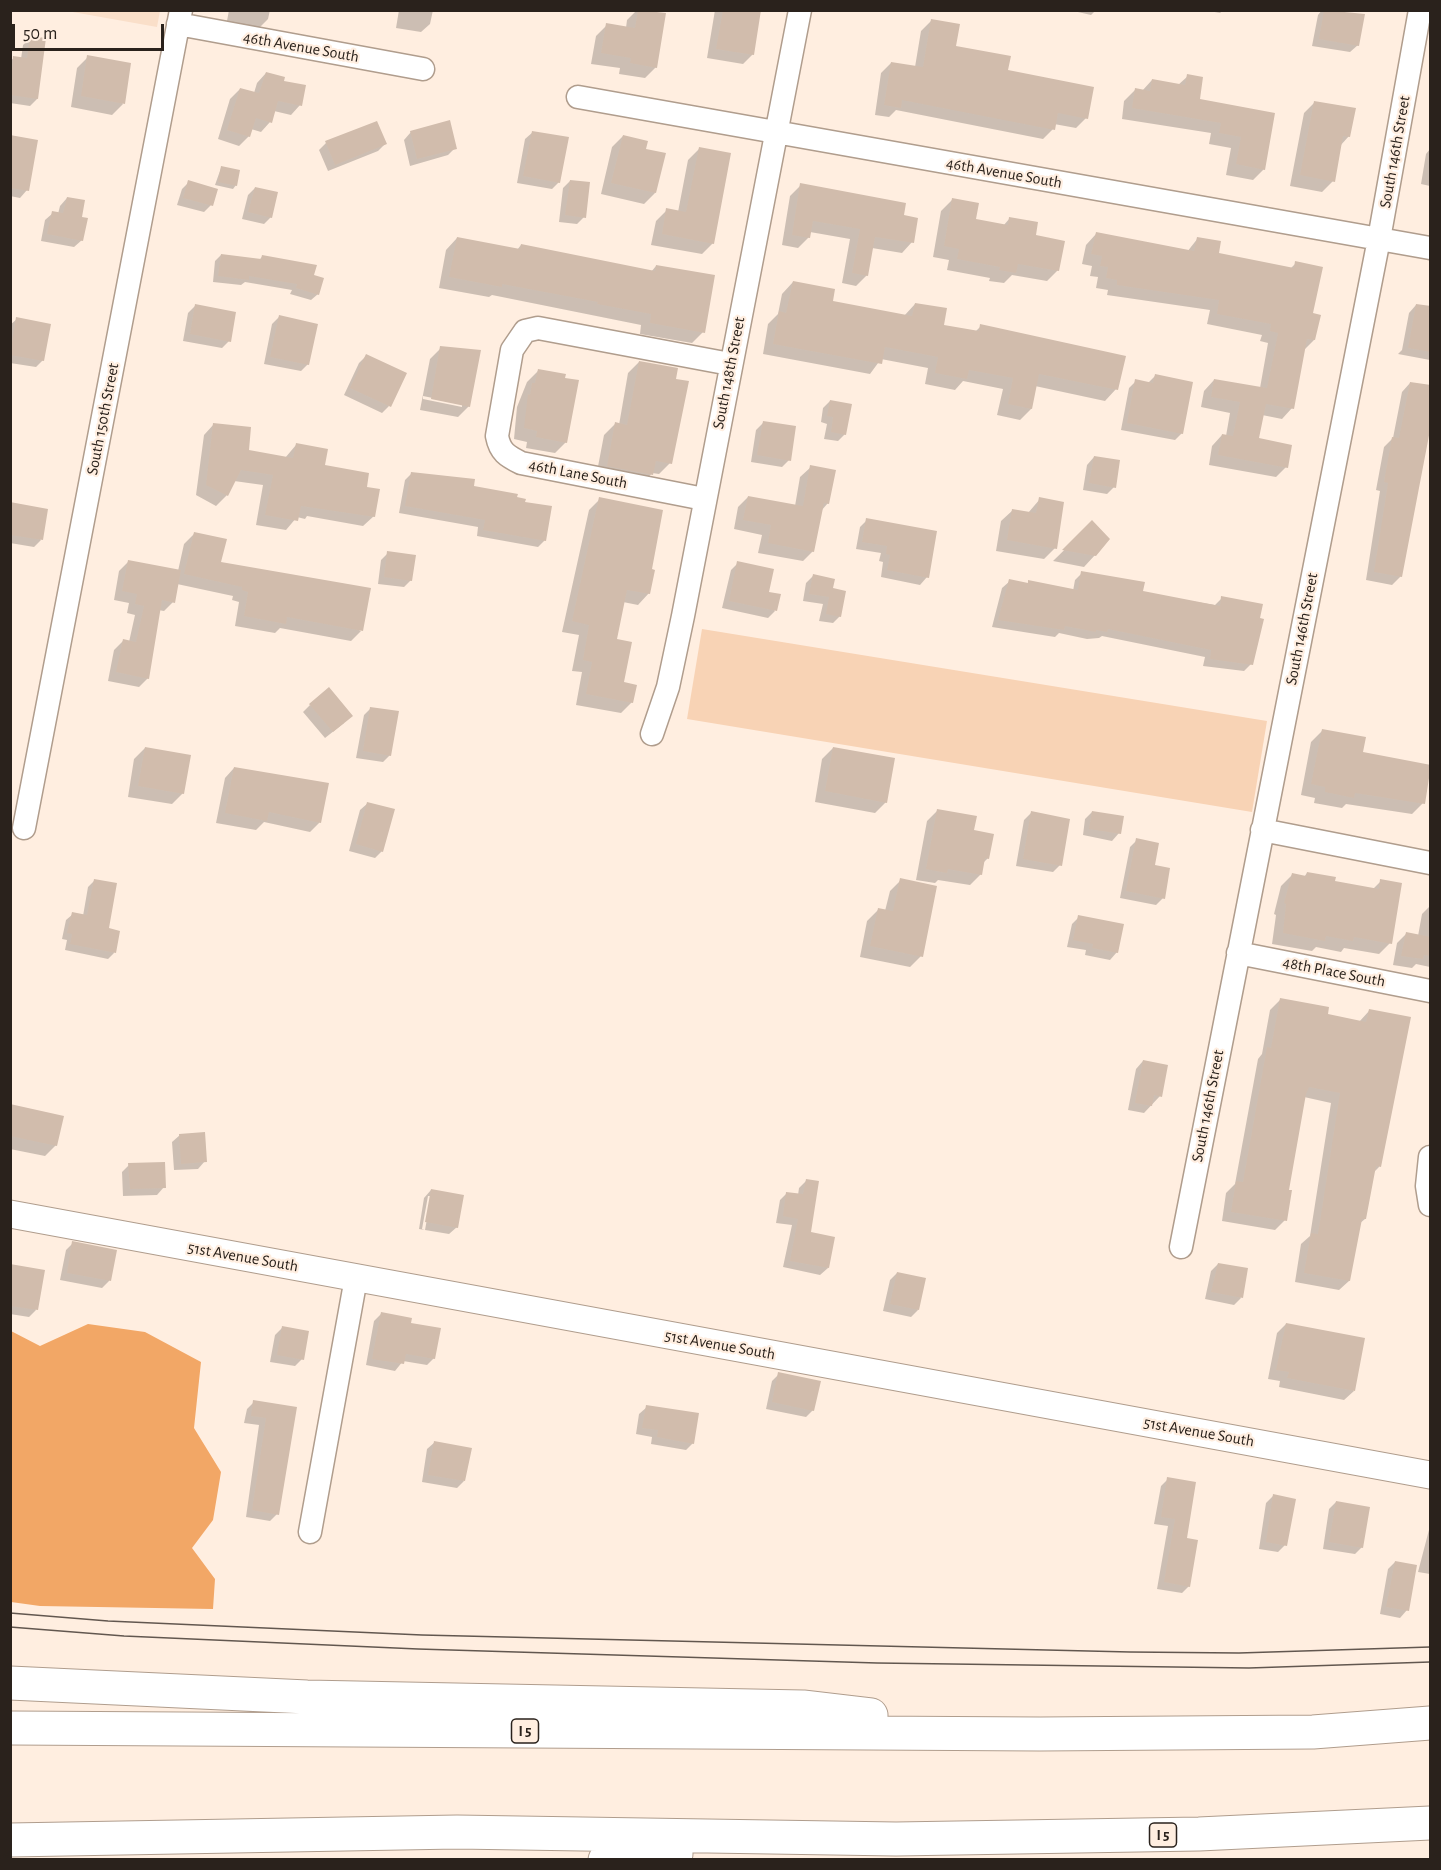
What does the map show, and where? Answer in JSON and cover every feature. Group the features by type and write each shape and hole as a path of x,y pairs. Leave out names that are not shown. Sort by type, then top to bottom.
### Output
{"highway":[{"path":"10,1683 307,1697 803,1707 1040,1734"},
{"name":"I 5","path":"10,1728 1040,1734 1313,1732 1431,1723"},
{"name":"I 5","path":"10,1840 457,1832 896,1839 1199,1834 1431,1823"},
{"path":"605,1860 896,1839"}],"street":[{"name":"South 148th Street","path":"652,734 668,687 800,10"},
{"name":"South 146th Street","path":"1181,1247 1379,239 1420,10"},
{"name":"46th Avenue South","path":"179,17 423,69"},
{"name":"South 150th Street","path":"24,828 179,17"},
{"name":"46th Avenue South","path":"578,97 1431,248"},
{"name":"46th Lane South","path":"704,499 521,463 505,453 500,449 497,436 512,350 525,332 538,328 730,364"},
{"path":"1262,830 1431,863"},
{"name":"48th Place South","path":"1238,953 1431,991"},
{"path":"1431,1156 1427,1186 1431,1205"},
{"name":"51st Avenue South","path":"10,1214 1431,1475"},
{"path":"310,1532 356,1278"}],"shaded area":[{"path":"160,10 157,27 67,11"},
{"path":"702,629 1267,721 1252,812 687,719"},
{"path":"88,1324 145,1332 201,1362 194,1428 221,1472 213,1520 192,1548 215,1579 213,1609 40,1606 11,1602 11,1331 40,1346"}],"building":[{"path":"638,10 666,13 657,68 630,63 631,58 601,53 606,23 635,28"},
{"path":"723,10 761,10 754,55 716,49"},
{"path":"1324,10 1365,14 1359,46 1319,39"},
{"path":"931,19 960,24 956,46 1011,56 1008,70 1094,87 1088,119 1058,113 1055,130 902,100 901,108 884,105 891,62 923,67"},
{"path":"30,36 46,38 38,99 10,95 13,56 27,58"},
{"path":"87,55 131,63 125,104 81,96"},
{"path":"266,72 285,77 284,81 306,85 302,106 278,101 272,123 256,118 250,137 227,130 240,88 259,93"},
{"path":"1187,74 1203,77 1200,99 1275,113 1265,170 1236,164 1241,137 1219,133 1221,123 1132,108 1135,88 1150,91 1152,79 1185,85"},
{"path":"1314,101 1356,108 1350,137 1343,136 1335,182 1300,175"},
{"path":"450,120 457,149 417,159 410,131"},
{"path":"377,121 387,144 335,165 325,141"},
{"path":"532,131 569,137 560,183 523,176"},
{"path":"10,135 38,140 29,191 10,188"},
{"path":"623,135 648,141 646,149 666,153 656,193 611,183"},
{"path":"699,147 731,153 714,244 662,234 666,208 686,212"},
{"path":"221,166 240,170 237,186 218,182"},
{"path":"188,180 218,189 213,206 183,198"},
{"path":"570,180 590,182 586,218 565,215"},
{"path":"800,183 906,203 904,215 918,218 914,243 875,237 868,276 852,273 860,229 813,221 810,238 792,235"},
{"path":"255,187 278,192 272,218 248,212"},
{"path":"67,197 85,200 82,217 88,218 83,241 47,234 52,211 63,213"},
{"path":"952,198 979,203 976,219 1008,225 1009,217 1038,222 1036,235 1065,241 1059,271 1018,264 1016,273 999,270 1000,267 957,259 959,249 944,246"},
{"path":"1096,232 1194,251 1197,237 1221,241 1219,253 1294,268 1295,261 1323,267 1313,313 1321,315 1315,340 1307,339 1294,409 1266,404 1259,438 1292,445 1288,468 1218,455 1222,434 1233,436 1240,402 1211,397 1214,379 1267,388 1278,333 1270,331 1271,324 1217,314 1219,300 1117,285 1117,280 1106,278 1108,267 1100,266 1102,256 1091,254"},
{"path":"457,237 520,249 521,244 655,271 656,265 715,275 705,333 650,323 651,314 597,304 598,302 502,284 502,287 449,277"},
{"path":"221,254 261,259 262,255 317,265 314,275 324,278 319,295 296,288 297,284 249,276 249,280 218,276"},
{"path":"793,281 835,289 833,301 912,316 915,303 947,308 944,325 979,331 980,324 1126,356 1118,390 1039,374 1032,409 1008,404 1013,378 969,370 967,379 935,373 938,357 885,347 882,364 773,344 779,311 786,313"},
{"path":"195,304 236,312 231,342 190,334"},
{"path":"1416,304 1431,306 1431,352 1408,348"},
{"path":"279,315 318,324 309,365 270,357"},
{"path":"16,317 51,324 44,361 10,355"},
{"path":"440,346 481,350 470,407 431,399"},
{"path":"366,354 407,373 391,407 350,388"},
{"path":"639,361 678,368 676,379 689,381 672,464 656,461 653,475 607,466 615,422 627,425"},
{"path":"538,369 566,374 565,378 579,380 567,443 536,437 537,431 524,428 528,394 530,395 532,383 535,383"},
{"path":"1155,374 1193,382 1183,434 1127,423 1135,379 1153,383"},
{"path":"1410,382 1431,385 1431,425 1402,577 1374,572 1388,483 1384,482 1392,437 1399,438"},
{"path":"830,400 852,404 846,435 831,432 833,417 827,416"},
{"path":"763,421 796,426 791,461 757,455"},
{"path":"213,423 251,427 249,450 293,458 296,443 328,449 325,465 369,473 367,487 380,489 375,517 301,506 298,521 265,515 273,475 241,470 228,496 206,485"},
{"path":"1094,456 1120,460 1116,488 1089,483"},
{"path":"810,465 836,470 829,504 824,503 814,552 768,543 771,525 743,520 748,496 803,506"},
{"path":"411,472 475,479 474,486 518,494 517,497 526,499 525,502 552,506 546,541 483,530 485,520 405,506"},
{"path":"599,497 663,510 652,569 655,570 650,594 627,590 617,639 632,642 624,682 637,685 633,703 586,694 592,662 583,660 589,625 572,621"},
{"path":"1039,497 1064,502 1057,549 1007,540 1012,509 1036,513"},
{"path":"10,502 48,509 43,540 10,535"},
{"path":"866,518 937,531 929,578 887,570 890,555 886,554 887,546 862,542"},
{"path":"1092,520 1110,539 1096,556 1062,550"},
{"path":"194,532 227,539 221,562 371,588 363,631 287,617 286,624 244,616 248,592 242,590 242,587 184,574"},
{"path":"387,551 416,555 412,581 384,577"},
{"path":"128,560 181,570 175,603 162,600 149,679 116,672 123,639 136,642 144,606 135,604 137,594 122,591"},
{"path":"737,561 774,569 769,592 781,594 777,611 729,601"},
{"path":"1081,571 1145,582 1143,591 1220,606 1221,596 1263,604 1260,618 1264,619 1253,665 1210,659 1211,650 1108,629 1107,632 1096,630 1096,632 1065,626 1064,630 998,620 1009,579 1028,583 1028,580 1078,590"},
{"path":"813,574 835,579 833,588 846,591 841,617 826,614 829,597 809,594"},
{"path":"329,687 353,716 333,732 309,704"},
{"path":"370,707 399,711 391,756 363,751"},
{"path":"1322,729 1366,737 1363,752 1431,765 1425,804 1355,793 1354,798 1325,792 1325,787 1311,784"},
{"path":"145,747 191,755 184,794 138,786"},
{"path":"833,747 895,758 887,803 825,791"},
{"path":"234,767 329,783 321,823 269,812 267,821 225,813"},
{"path":"367,802 395,809 383,852 356,844"},
{"path":"937,809 977,816 974,830 994,834 989,859 985,858 982,875 948,869 947,873 926,869"},
{"path":"1031,811 1070,819 1062,866 1023,859"},
{"path":"1092,811 1124,816 1121,834 1089,829"},
{"path":"1136,838 1159,843 1155,865 1170,868 1165,899 1126,891"},
{"path":"1307,872 1336,877 1335,881 1379,889 1380,879 1402,883 1392,944 1354,937 1353,941 1326,936 1325,941 1283,933 1286,904 1284,903 1292,873 1306,876"},
{"path":"900,878 937,886 923,957 870,946 878,908 893,911"},
{"path":"94,879 117,883 109,928 120,931 116,953 70,944 72,934 67,933 72,912 87,915"},
{"path":"1078,915 1124,924 1118,953 1092,948 1093,944 1073,940"},
{"path":"1406,932 1431,937 1431,956 1424,955 1423,959 1401,956"},
{"path":"1280,998 1329,1007 1328,1014 1366,1022 1369,1009 1411,1017 1381,1167 1376,1166 1366,1219 1362,1219 1350,1281 1304,1273 1311,1233 1318,1234 1340,1093 1309,1087 1306,1094 1289,1190 1292,1190 1287,1221 1231,1212 1236,1181 1243,1182 1267,1047 1271,1048"},
{"path":"1143,1060 1168,1065 1162,1097 1154,1095 1152,1106 1135,1103"},
{"path":"10,1104 64,1116 57,1146 10,1136"},
{"path":"205,1132 207,1162 181,1164 179,1134"},
{"path":"165,1162 166,1188 130,1189 128,1163"},
{"path":"806,1179 819,1181 811,1232 835,1237 829,1268 790,1261 798,1219 783,1216 786,1192 803,1194"},
{"path":"431,1189 464,1195 458,1228 425,1222"},
{"path":"72,1241 117,1250 111,1281 67,1273"},
{"path":"1218,1263 1248,1268 1243,1298 1211,1292"},
{"path":"10,1264 45,1270 38,1310 10,1306"},
{"path":"897,1272 926,1278 919,1310 890,1304"},
{"path":"381,1312 412,1318 411,1323 441,1328 435,1359 406,1354 404,1364 372,1359"},
{"path":"1286,1323 1365,1338 1355,1391 1287,1378 1289,1372 1276,1370"},
{"path":"282,1326 309,1331 304,1360 277,1355"},
{"path":"778,1372 821,1381 814,1411 772,1402"},
{"path":"253,1400 297,1407 279,1515 252,1510 266,1418 251,1416"},
{"path":"646,1405 699,1413 694,1444 657,1437 658,1430 642,1428"},
{"path":"434,1441 472,1448 465,1481 428,1475"},
{"path":"1167,1477 1196,1482 1187,1538 1198,1540 1190,1587 1164,1582 1175,1519 1161,1517"},
{"path":"1273,1494 1296,1499 1287,1546 1266,1542"},
{"path":"1336,1501 1370,1507 1363,1548 1329,1542"},
{"path":"1395,1561 1417,1565 1409,1611 1386,1607"}],"tram line":[{"path":"10,1613 108,1621 422,1635 1130,1652 1239,1653 1430,1647"},
{"path":"10,1627 124,1636 418,1649 877,1663 1249,1668 1430,1662"}]}
